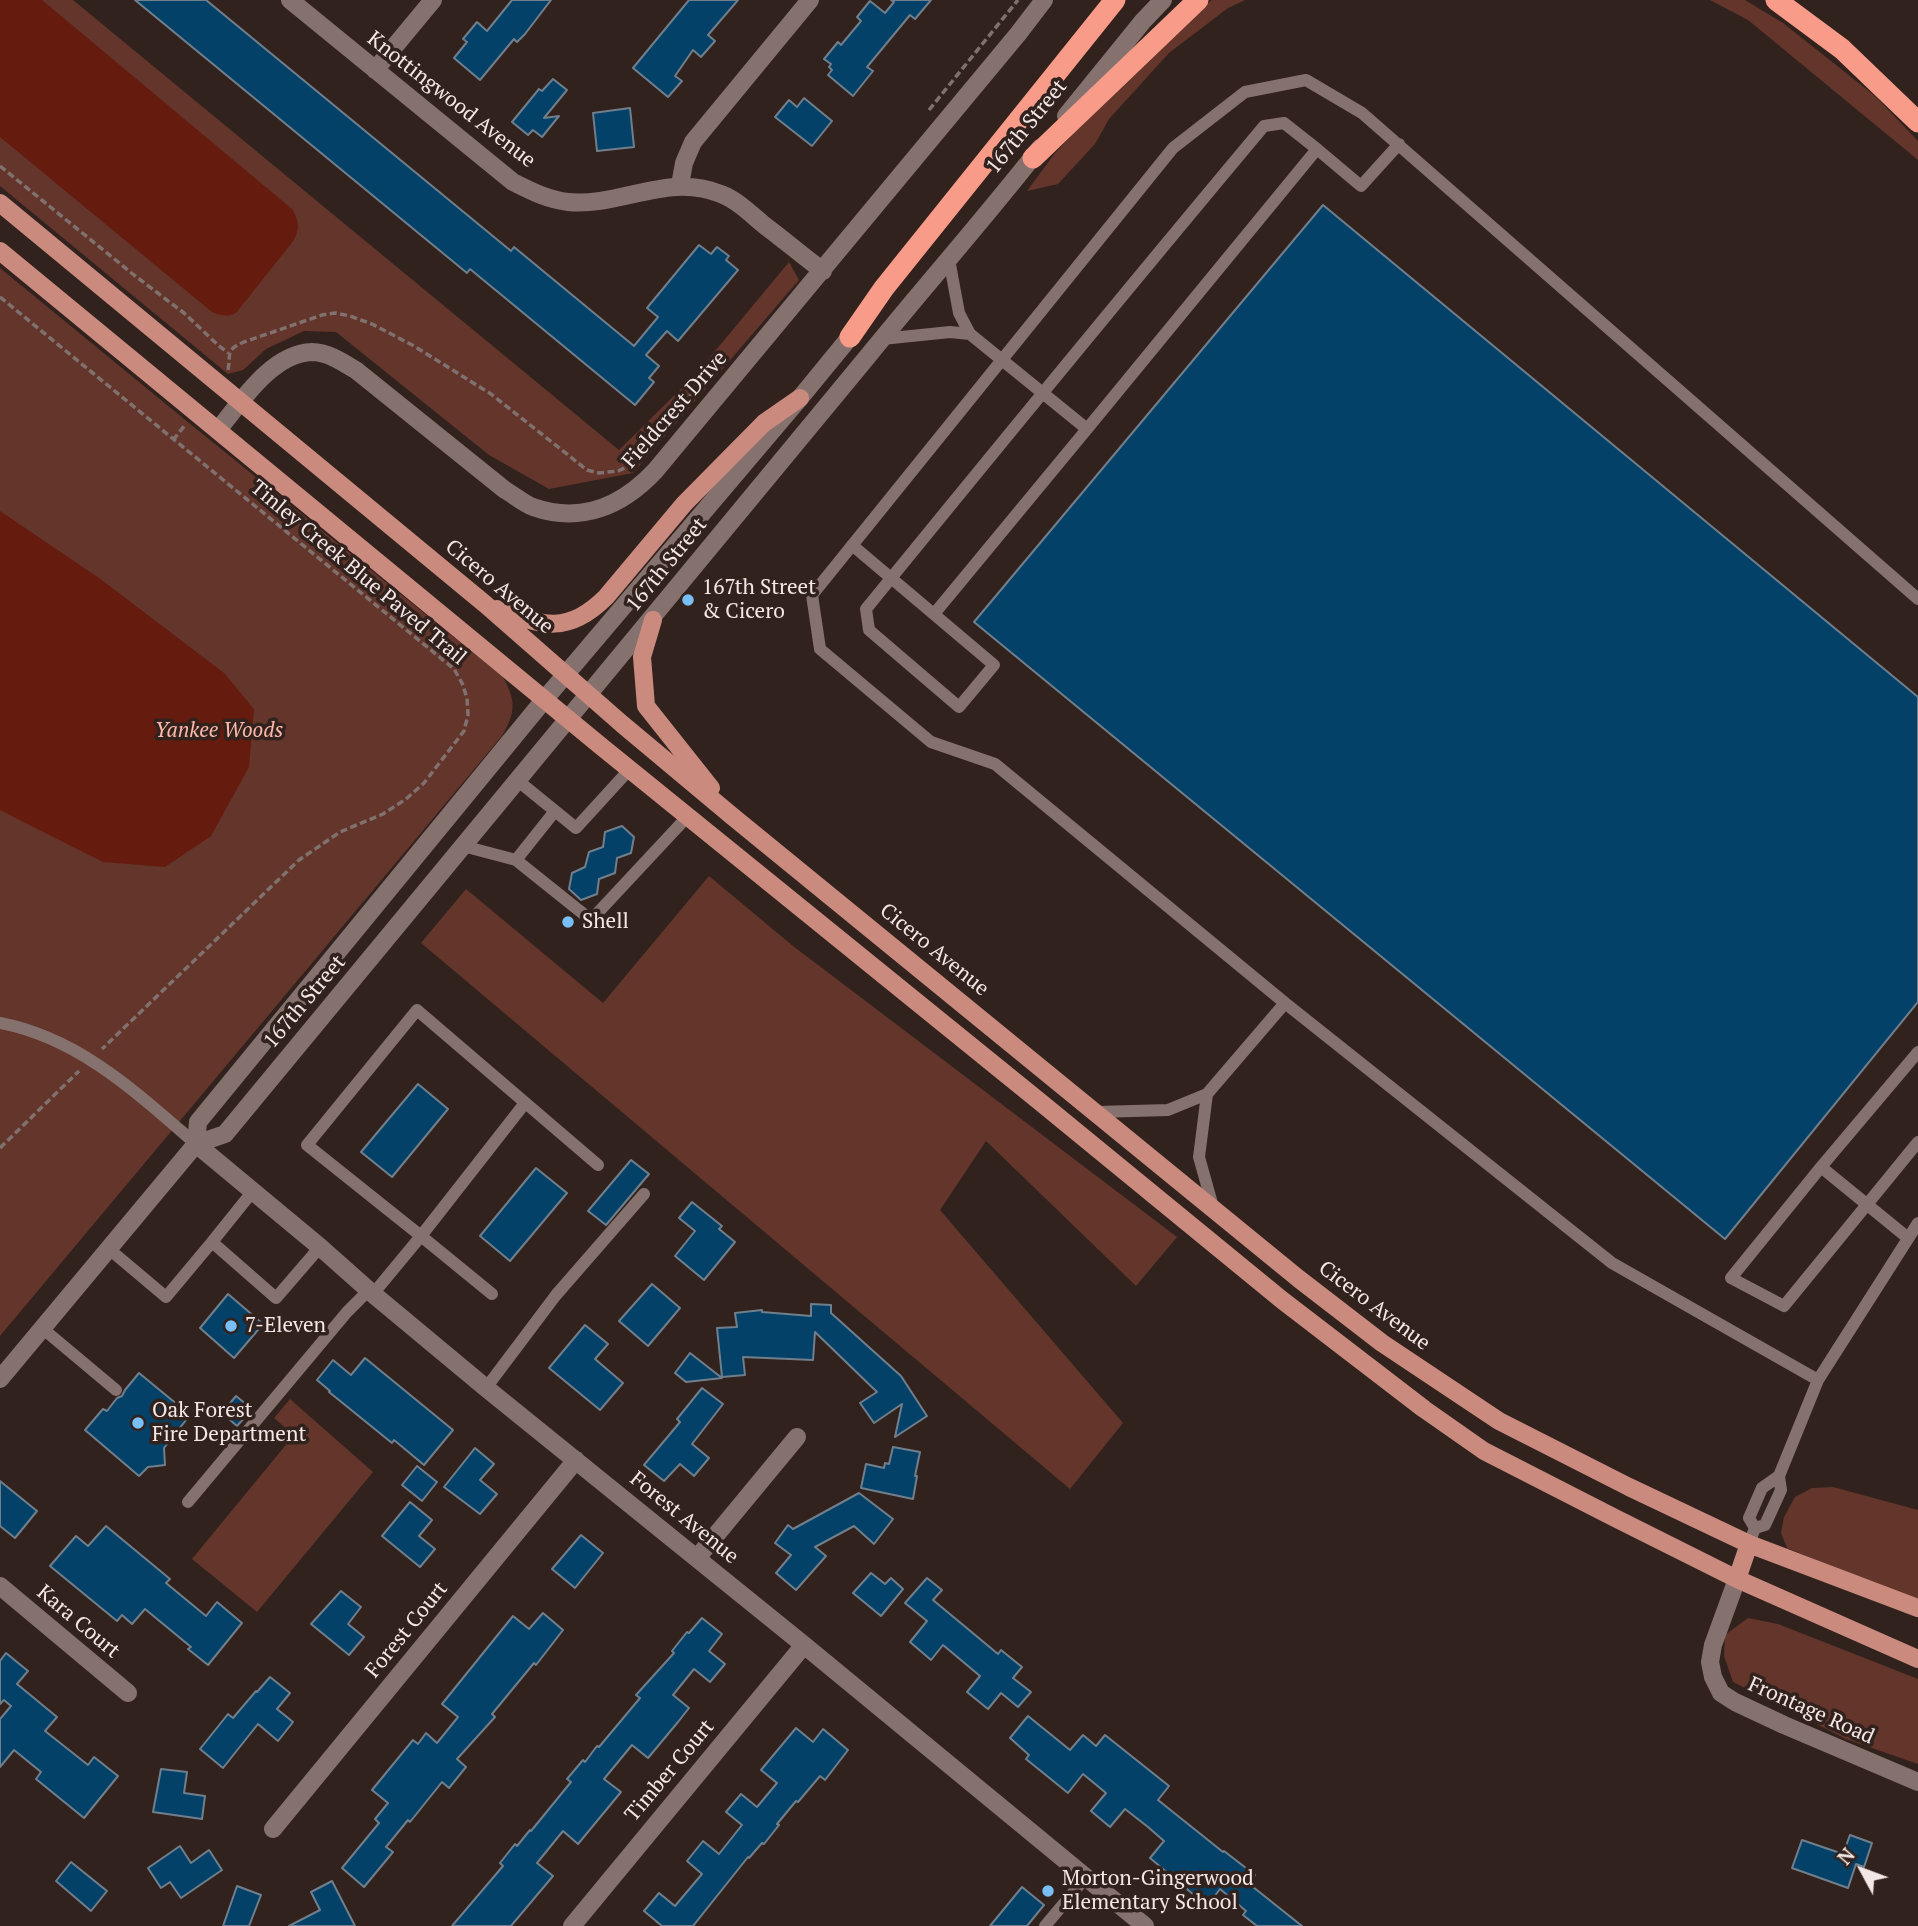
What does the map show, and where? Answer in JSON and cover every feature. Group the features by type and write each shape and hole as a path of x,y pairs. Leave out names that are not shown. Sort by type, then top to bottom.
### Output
{"highway":[{"path":"850,337 884,288 1115,0"},
{"path":"1032,158 1198,0"},
{"path":"1776,0 1842,48 1918,122"}],"main road":[{"name":"Cicero Avenue","path":"0,203 485,604 732,816 1382,1343 1499,1421 1629,1487 1752,1536 1918,1608"},
{"path":"0,251 544,700 1282,1300 1424,1409 1484,1451 1737,1579 1918,1659"},
{"path":"485,604 531,622 565,623 582,616 606,597 684,504 764,424 800,398"},
{"path":"653,620 642,657 646,706 732,816"},
{"path":"1737,1579 1752,1536"}],"street":[{"name":"Knottingwood Avenue","path":"290,0 513,182 539,195 569,202 606,199 680,185 721,194 743,207 823,271"},
{"path":"375,70 433,0"},
{"path":"680,185 684,163 693,142 810,0"},
{"name":"Fieldcrest Drive","path":"218,430 267,372 288,357 313,352 335,358 357,371 505,490 530,506 552,512 573,513 602,509 626,498 655,471 823,271 1044,0"},
{"name":"167th Street","path":"196,1144 198,1122 544,700 800,398 1126,0"},
{"name":"167th Street","path":"0,1378 196,1144 225,1134 588,694 653,620 1143,21 1163,0"},
{"name":"Forest Avenue","path":"196,1144 486,1388 1145,1926"},
{"path":"697,1558 797,1437"},
{"name":"Forest Court","path":"273,1829 576,1460"},
{"name":"Frontage Road","path":"1737,1579 1713,1645 1710,1662 1713,1678 1721,1693 1784,1725 1918,1782"},
{"name":"Kara Court","path":"0,1586 128,1693"},
{"name":"Timber Court","path":"572,1926 804,1645"}],"lane":[{"path":"1818,1380 1612,1263 1285,1003 995,764 931,742 820,649 812,595 1173,148 1245,92 1306,80 1362,113 1399,144 1918,599"},
{"path":"852,545 892,578 994,665 959,707 869,631 866,609 892,578 1042,393 1264,126 1284,123 1361,186 1399,144"},
{"path":"934,614 1317,149"},
{"path":"949,259 959,313 970,334 1087,429"},
{"path":"882,339 950,331 970,334"},
{"path":"517,780 576,828 629,769"},
{"path":"516,860 555,811"},
{"path":"463,846 516,860 591,920 688,816"},
{"path":"1097,1112 1168,1110 1207,1094 1285,1003"},
{"path":"492,1294 307,1145 416,1010 598,1165"},
{"path":"0,1023 23,1028 92,1059 131,1087 196,1144"},
{"path":"1918,1052 1731,1278 1784,1306 1918,1142"},
{"path":"1207,1094 1199,1157 1213,1207"},
{"path":"188,1502 349,1310 371,1292 421,1236 525,1103"},
{"path":"1821,1167 1908,1238"},
{"path":"109,1249 166,1297 253,1191"},
{"path":"486,1388 556,1295 644,1194"},
{"path":"1752,1536 1749,1518 1762,1488 1779,1476 1818,1380 1918,1223"},
{"path":"212,1242 276,1298 320,1247"},
{"path":"42,1328 116,1390"},
{"path":"1752,1536 1765,1525 1782,1490 1779,1476"},
{"path":"1045,1926 1086,1877"}],"path":[{"path":"926,113 1018,0"},
{"path":"0,166 184,313 228,353"},
{"name":"Tinley Creek Blue Paved Trail","path":"0,297 454,669 467,698 468,715 464,731 424,783 383,814 340,832 299,860 0,1148"},
{"path":"228,374 228,353 233,347 322,315 335,313 351,316 414,346 461,375 513,410 575,462 587,470 599,473 618,471 633,464 703,381"},
{"path":"173,440 187,422"}],"green space":[{"path":"0,0 73,0 619,450 696,374 789,262 799,280 633,473 549,489 489,455 336,332 304,331 266,349 243,370 228,374 0,186"},
{"path":"1212,0 1245,0 1228,8 1169,53 1109,119 1095,144 1058,184 1027,191 1055,153 1181,23"},
{"path":"1710,0 1745,0 1783,23 1875,96 1918,141 1918,160 1748,20"},
{"name":"Yankee Woods","path":"0,268 503,677 513,706 502,736 0,1336"},
{"path":"709,876 793,946 1177,1237 1136,1286 986,1141 940,1210 1123,1423 1070,1489 421,943 466,889 603,1003"},
{"path":"290,1399 373,1472 257,1612 192,1559 294,1435 274,1418"},
{"path":"1833,1487 1918,1510 1918,1601 1787,1548 1781,1533 1784,1517 1795,1497 1812,1488"},
{"path":"1748,1618 1778,1624 1918,1679 1918,1764 1846,1739 1733,1682 1724,1656 1725,1635"}],"shaded area":[{"path":"0,0 42,0 292,209 298,224 294,240 236,313 224,316 212,312 0,137"},
{"path":"0,511 99,578 224,673 254,709 249,767 211,836 165,867 103,862 0,810"}],"building":[{"path":"135,0 206,0 511,251 514,247 634,346 658,317 647,308 699,245 711,254 717,247 729,256 726,260 738,270 678,341 667,331 646,355 659,366 649,378 654,382 635,405 470,269 467,273"},
{"path":"512,0 551,0 525,34 517,42 514,39 480,80 454,58 467,42 463,39 477,22 487,31"},
{"path":"689,0 738,0 708,35 715,41 701,57 693,50 675,76 682,81 668,97 633,68"},
{"path":"891,0 931,0 915,19 910,15 867,67 873,71 853,96 828,75 832,70 829,67 831,64 824,59 838,42 841,45 861,21 857,17 870,1 885,13 894,2"},
{"path":"553,79 567,90 544,118 559,116 542,137 533,130 528,135 512,122 539,89 542,91"},
{"path":"804,98 832,121 812,146 775,117 789,100 797,107"},
{"path":"630,108 634,147 597,151 593,113"},
{"path":"1323,205 1918,697 1918,1002 1725,1239 974,622"},
{"name":"Shell","path":"622,826 634,837 631,853 617,858 615,873 599,879 597,894 581,900 569,889 572,873 585,867 589,852 603,847 605,832"},
{"path":"418,1084 448,1109 392,1177 361,1152"},
{"path":"631,1160 649,1174 606,1225 588,1211"},
{"path":"536,1168 567,1193 510,1261 480,1236"},
{"path":"692,1202 722,1226 719,1229 735,1242 704,1280 675,1256 695,1231 679,1218"},
{"path":"652,1284 680,1308 648,1346 619,1321"},
{"name":"7-Eleven","path":"228,1294 263,1324 234,1358 200,1328"},
{"path":"811,1304 831,1305 831,1313 901,1376 927,1416 895,1437 902,1404 874,1423 860,1403 877,1392 815,1332 813,1360 743,1357 745,1375 722,1377 717,1328 737,1327 735,1313 762,1310 811,1316"},
{"path":"585,1325 608,1344 595,1359 623,1383 600,1410 549,1368"},
{"path":"690,1353 722,1378 686,1382 675,1373"},
{"path":"365,1358 453,1430 424,1465 394,1440 392,1443 317,1380 333,1360 351,1375"},
{"name":"Oak Forest Fire Department","path":"139,1373 190,1415 164,1448 165,1465 148,1467 139,1476 85,1430 103,1409 107,1411 117,1398 122,1396"},
{"path":"702,1388 723,1404 692,1444 709,1458 694,1476 680,1464 664,1481 644,1465 680,1422 677,1419"},
{"path":"236,1396 252,1409 237,1426 222,1413"},
{"path":"893,1447 920,1452 913,1499 861,1488 866,1464 884,1468 885,1463 889,1464"},
{"path":"475,1448 494,1464 480,1480 497,1494 480,1514 444,1487"},
{"path":"417,1466 437,1482 422,1501 402,1485"},
{"path":"0,1481 37,1511 15,1538 0,1526"},
{"path":"859,1493 893,1519 874,1544 854,1526 815,1547 826,1556 796,1590 776,1573 791,1555 775,1543 788,1525 793,1529"},
{"path":"410,1502 432,1520 419,1536 435,1549 420,1567 382,1536"},
{"path":"106,1526 170,1579 166,1583 206,1616 217,1602 242,1623 208,1665 188,1649 191,1647 145,1609 132,1624 122,1615 117,1621 50,1566 76,1536 88,1546"},
{"path":"581,1535 603,1553 575,1588 552,1569"},
{"path":"871,1573 885,1584 891,1578 903,1589 881,1616 853,1593"},
{"path":"927,1578 942,1590 933,1600 998,1654 1001,1650 1022,1667 1013,1678 1031,1692 1018,1707 1001,1693 988,1709 967,1692 980,1676 943,1645 931,1660 910,1642 927,1621 905,1603"},
{"path":"341,1591 361,1607 348,1624 364,1637 349,1655 311,1624"},
{"path":"543,1613 563,1630 492,1714 495,1717 457,1759 466,1767 449,1788 442,1782 410,1822 408,1820 386,1847 393,1852 364,1887 342,1868 379,1823 375,1819 388,1803 372,1790 413,1740 418,1744 426,1733 437,1743 458,1717 442,1704 513,1616 529,1629"},
{"path":"702,1618 722,1634 709,1651 725,1664 710,1682 694,1669 673,1695 689,1708 678,1722 648,1758 632,1745 604,1779 621,1792 578,1844 563,1831 537,1863 553,1876 511,1926 452,1926 503,1866 500,1863 515,1844 517,1846 531,1831 571,1782 567,1779 597,1746 599,1747 640,1698 636,1695 674,1653 672,1651 687,1632"},
{"path":"6,1653 28,1671 17,1684 57,1717 45,1731 88,1765 94,1757 118,1776 84,1818 36,1779 41,1772 14,1750 0,1767 0,1719 11,1706 4,1700 0,1704 0,1661"},
{"path":"270,1677 290,1693 277,1709 293,1722 278,1741 258,1724 223,1768 200,1749 228,1714 233,1718"},
{"path":"1028,1716 1070,1750 1083,1735 1096,1746 1105,1735 1169,1786 1158,1800 1255,1875 1248,1883 1302,1926 1257,1926 1243,1915 1246,1911 1220,1889 1207,1906 1150,1858 1164,1841 1148,1827 1125,1809 1110,1827 1091,1811 1106,1793 1083,1774 1068,1793 1026,1759 1029,1755 1010,1738"},
{"path":"796,1728 813,1742 823,1729 848,1750 825,1780 820,1776 798,1802 796,1801 764,1844 748,1857 693,1926 662,1926 644,1911 659,1893 675,1906 702,1874 687,1861 703,1841 719,1854 742,1825 726,1812 741,1794 757,1807 777,1783 761,1770"},
{"path":"161,1769 187,1772 184,1793 205,1796 202,1819 153,1812"},
{"path":"1850,1835 1872,1843 1864,1867 1856,1864 1848,1888 1792,1868 1802,1840 1843,1854"},
{"path":"180,1846 191,1863 209,1850 222,1870 181,1898 170,1882 161,1888 148,1868"},
{"path":"71,1862 107,1891 91,1911 56,1881"},
{"path":"332,1881 355,1926 289,1926 320,1910 311,1892"},
{"path":"237,1886 261,1895 249,1926 223,1926"},
{"path":"1022,1887 1044,1905 1027,1926 990,1926"}],"place":[{"name":"167th Street & Cicero","path":"688,600"},
{"name":"Shell","path":"568,922"},
{"name":"7-Eleven","path":"231,1326"},
{"name":"Oak Forest Fire Department","path":"138,1423"},
{"name":"Morton-Gingerwood Elementary School","path":"1048,1891"}]}
